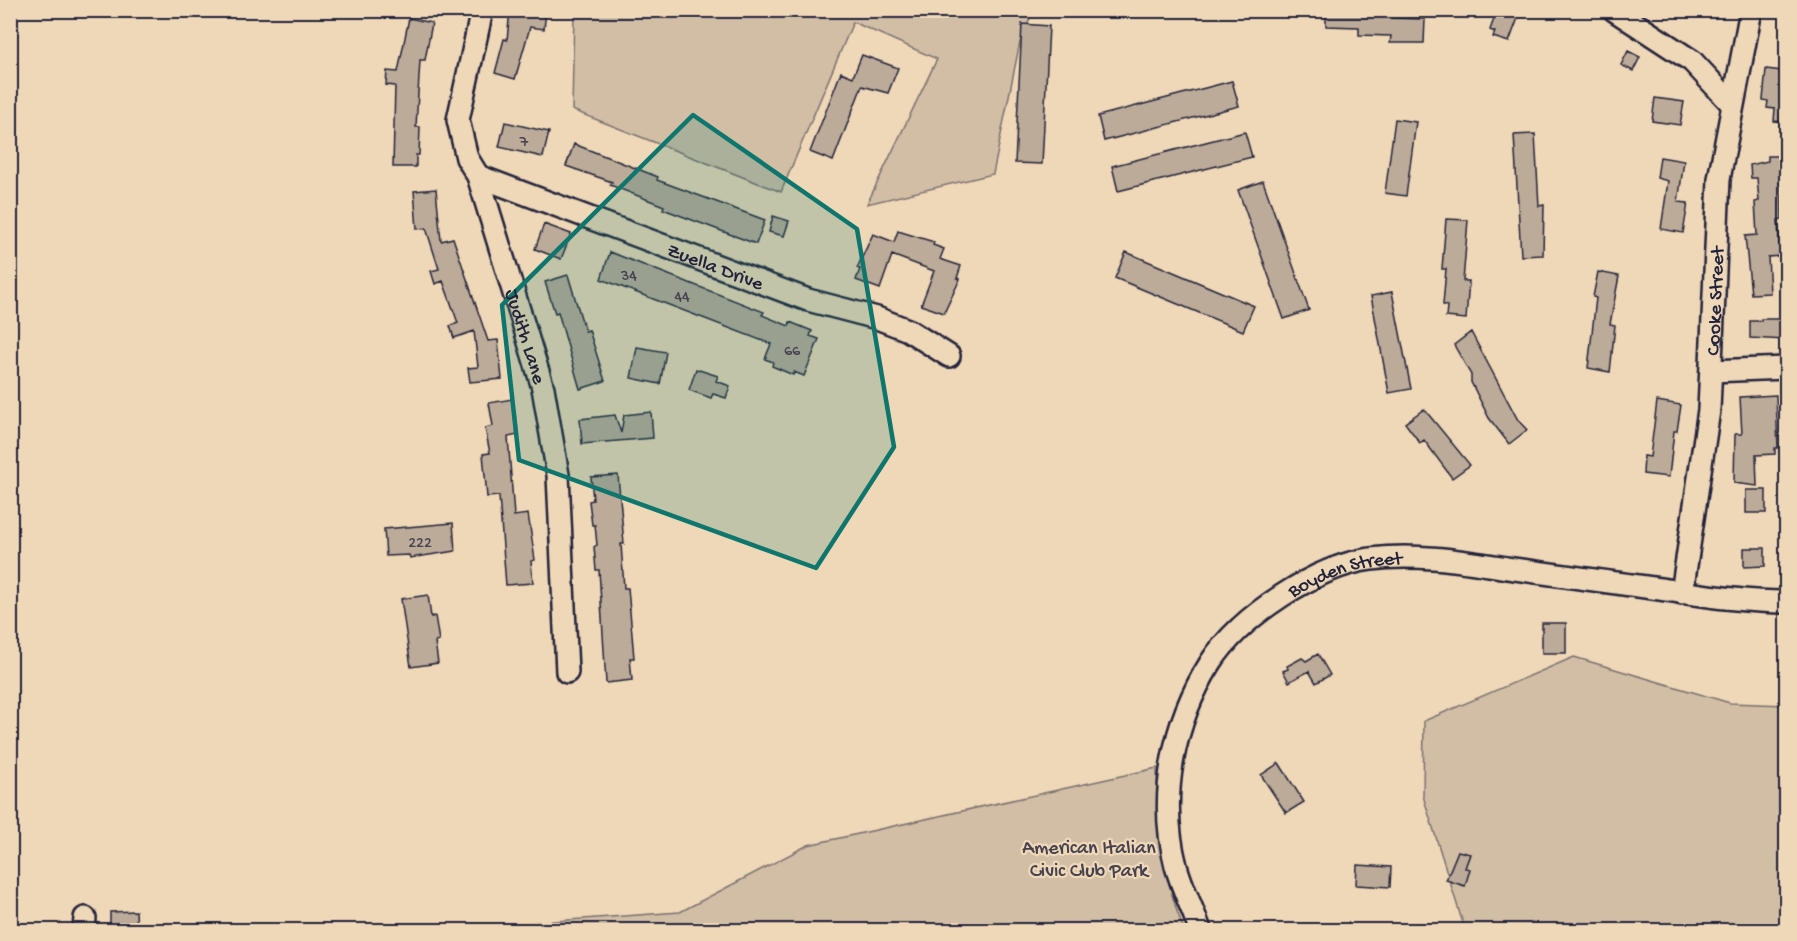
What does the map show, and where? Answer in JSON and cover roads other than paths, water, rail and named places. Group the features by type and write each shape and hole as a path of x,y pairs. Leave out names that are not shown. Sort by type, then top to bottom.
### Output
{"street":[{"name":"Judith Lane","path":"482,10 458,120 467,158 478,176 543,388 558,475 567,672"},
{"path":"1614,10 1692,62 1732,104"},
{"name":"Cooke Street","path":"1682,593 1708,410 1717,197 1732,104 1751,10"},
{"name":"Zuella Drive","path":"478,176 808,300 877,318 908,330 949,356"},
{"path":"1711,372 1786,368"},
{"name":"Boyden Street","path":"1200,930 1174,856 1167,812 1172,762 1180,725 1198,683 1220,648 1256,614 1299,585 1370,559 1406,557 1473,563 1682,593 1764,602 1786,602"}],"park label":[{"name":"American Italian Civic Club Park","path":"1089,858"}]}
